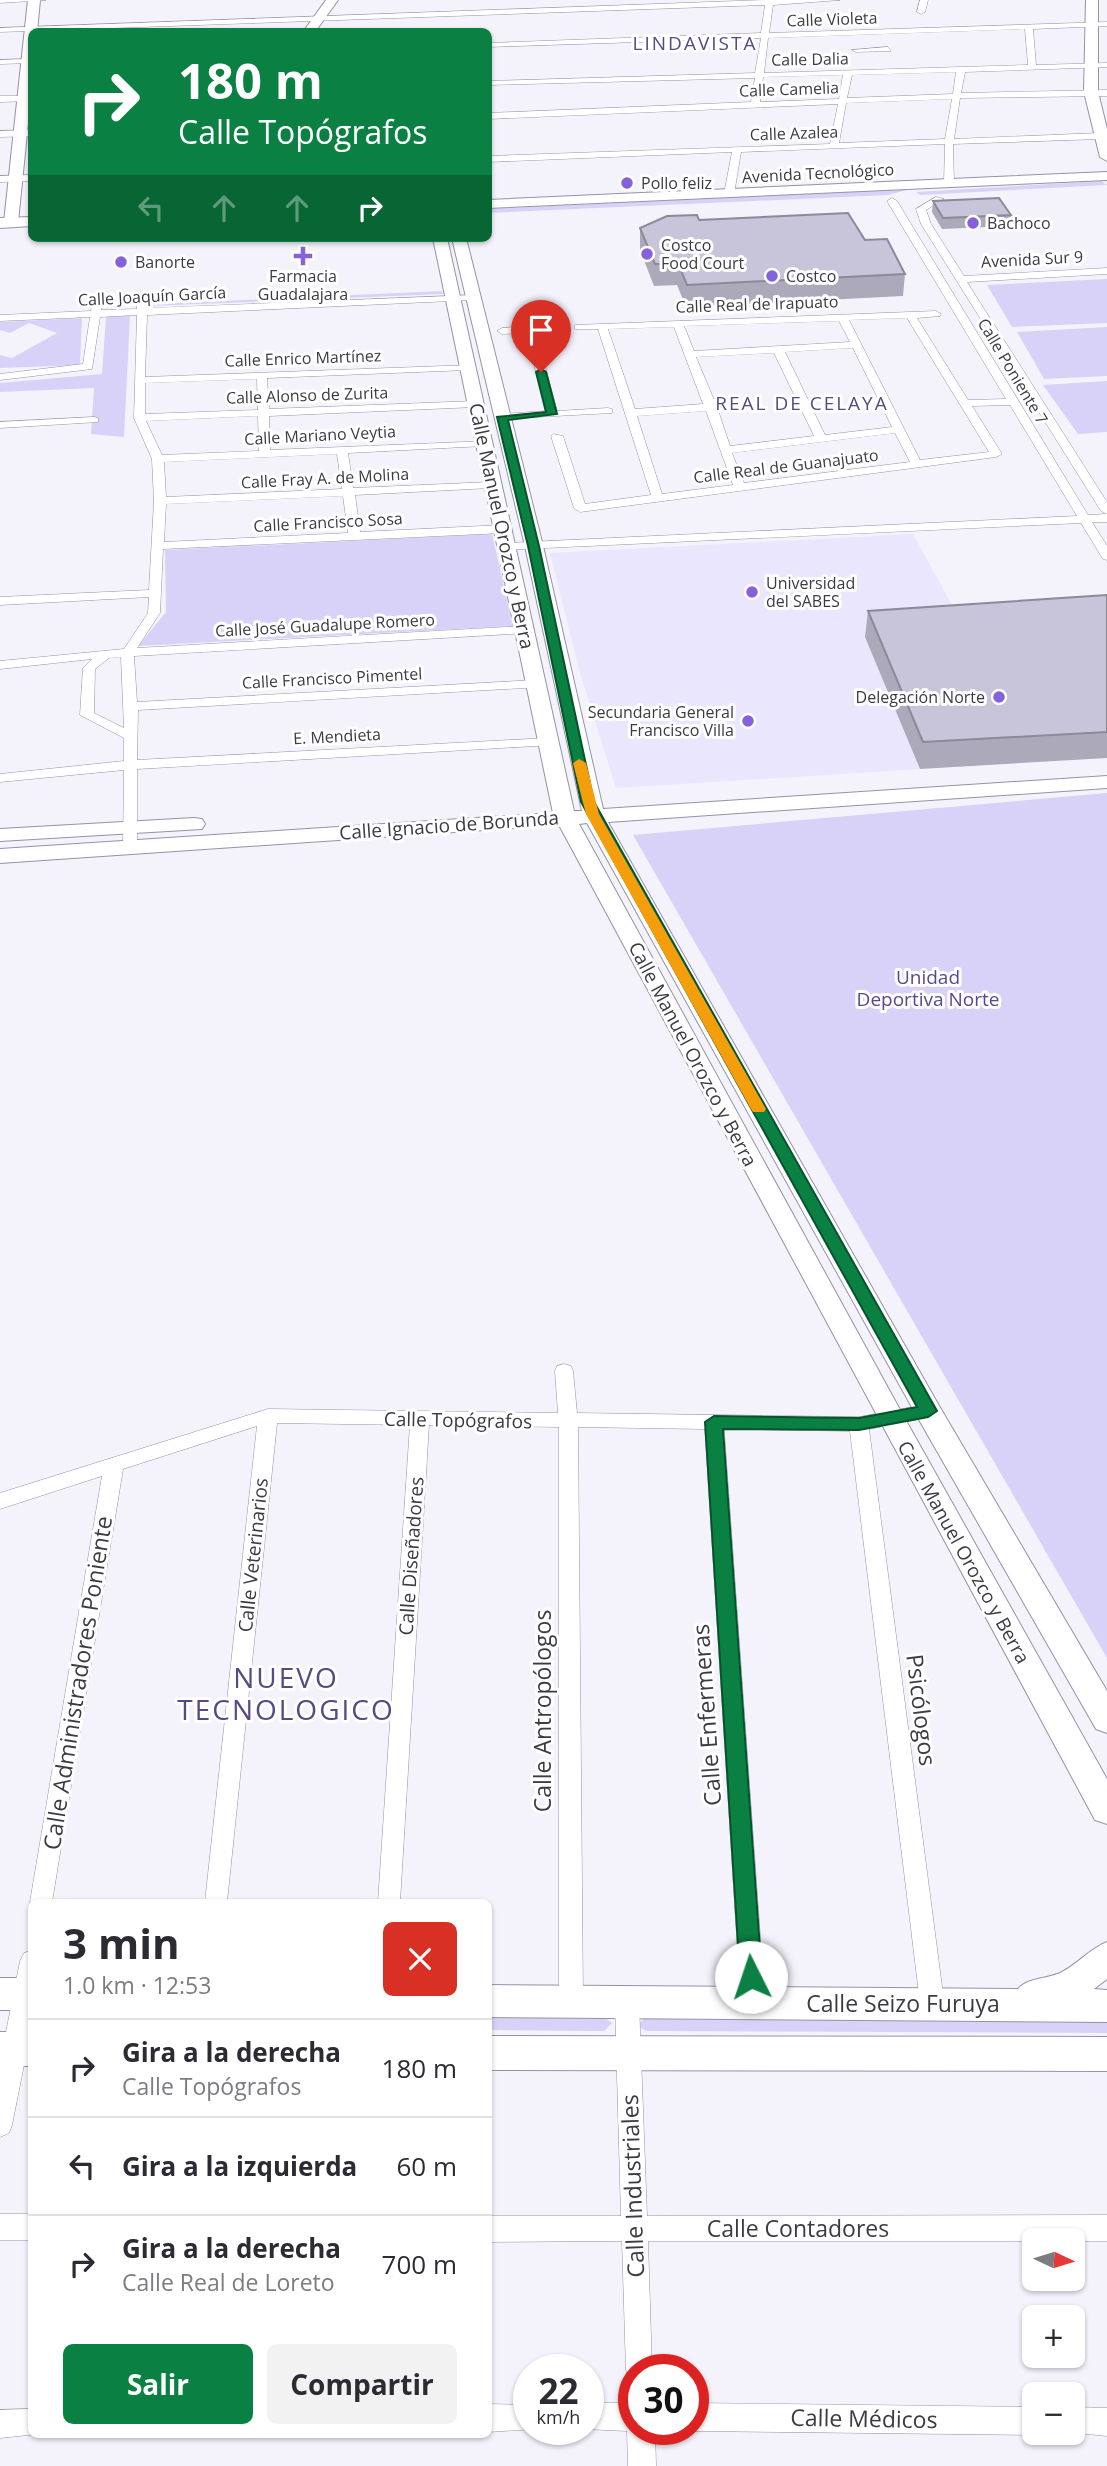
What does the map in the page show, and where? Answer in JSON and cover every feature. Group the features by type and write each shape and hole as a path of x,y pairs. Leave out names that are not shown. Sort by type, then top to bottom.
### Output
{"main road":[{"path":"1092,0 1100,24 1091,64 1091,92 1107,157"},
{"name":"Avenida Tecnológico","path":"492,204 1107,176"},
{"path":"892,201 906,192 997,187 1064,178"},
{"name":"Avenida Tecnológico","path":"492,218 1107,191"},
{"path":"6,222 28,221"},
{"path":"0,236 28,234"}],"street":[{"path":"31,28 34,0"},
{"path":"0,1 42,0"},
{"path":"312,28 332,0"},
{"path":"60,28 318,19 593,4 835,0"},
{"path":"920,12 924,0"},
{"path":"755,104 769,1"},
{"path":"590,20 593,4"},
{"name":"Calle Violeta","path":"492,45 1100,24"},
{"path":"1029,26 1032,66"},
{"path":"0,30 28,29"},
{"path":"587,42 589,31"},
{"path":"887,60 889,31"},
{"path":"856,50 888,49"},
{"path":"0,62 28,61"},
{"name":"Calle Dalia","path":"492,83 1107,65"},
{"path":"949,184 949,143 961,68"},
{"path":"834,147 848,72"},
{"name":"Calle Camelia","path":"492,116 957,96 1107,93"},
{"path":"0,99 28,98 25,133 6,222"},
{"path":"0,134 25,133"},
{"name":"Calle Azalea","path":"492,159 1100,136"},
{"path":"729,194 737,151"},
{"path":"0,179 28,178"},
{"name":"Calle Poniente 7","path":"939,199 921,209 926,224 1107,512"},
{"name":"Calle Poniente 7","path":"892,201 1107,556"},
{"name":"Calle Manuel Orozco y Berra","path":"442,242 502,417 534,546 590,808 928,1411 1107,1720"},
{"name":"Calle Manuel Orozco y Berra","path":"459,242 468,367 491,485 505,538 563,812 890,1418 1107,1810"},
{"name":"Avenida Sur 9","path":"959,279 1107,271"},
{"name":"Calle Joaquín García","path":"0,309 97,309 461,293"},
{"path":"131,836 128,765 131,706 127,654 155,613 160,501 158,459 139,418 142,307"},
{"path":"0,377 88,367 97,309"},
{"name":"Calle Joaquín García","path":"0,318 97,309"},
{"path":"910,314 968,408 1015,406"},
{"name":"Calle Real de Irapuato","path":"579,327 936,314"},
{"path":"842,316 918,465"},
{"path":"678,323 712,407 740,488"},
{"path":"602,326 658,498"},
{"path":"502,331 557,328"},
{"path":"530,329 552,414"},
{"path":"690,354 857,345"},
{"path":"778,349 821,439"},
{"name":"Calle Enrico Martínez","path":"140,380 468,367"},
{"path":"262,375 265,454"},
{"name":"Calle Alonso de Zurita","path":"139,418 476,404"},
{"path":"630,413 712,407"},
{"name":"Calle Real de Guanajuato","path":"557,436 580,508 996,454 968,408"},
{"path":"502,417 608,411"},
{"path":"0,425 94,420"},
{"path":"727,450 899,429"},
{"name":"Calle Mariano Veytia","path":"158,459 484,443"},
{"path":"342,450 355,537"},
{"name":"Calle Fray A. de Molina","path":"160,501 491,485"},
{"name":"Calle Francisco Sosa","path":"156,546 355,537 505,538 534,546 1107,518"},
{"path":"0,601 155,593"},
{"name":"Calle José Guadalupe Romero","path":"0,665 106,654 524,630"},
{"path":"106,654 89,668 87,715 130,736"},
{"name":"Calle Francisco Pimentel","path":"131,706 536,684"},
{"name":"E. Mendieta","path":"0,778 128,765 548,742"},
{"name":"Calle Ignacio de Borunda","path":"0,835 131,836 563,812 1107,769"},
{"name":"Calle Ignacio de Borunda","path":"590,808 1107,782"},
{"name":"Calle Ignacio de Borunda","path":"0,856 131,836"},
{"name":"Calle Antropólogos","path":"564,1371 568,1421 571,2002"},
{"name":"Calle Topógrafos","path":"0,1501 268,1416 859,1424 928,1411"},
{"name":"Calle Veterinarios","path":"216,1899 268,1416"},
{"name":"Calle Diseñadores","path":"389,1899 420,1420"},
{"name":"Calle Enfermeras","path":"714,1422 753,2004"},
{"name":"Psicólogos","path":"859,1424 932,2002"},
{"name":"Calle Administradores Poniente","path":"42,1899 114,1464"},
{"path":"1003,2005 1071,1986 1107,1958"},
{"path":"0,2125 15,2049 22,1986"},
{"name":"Calle Seizo Furuya","path":"492,2000 753,2004 932,2002 1107,2006"},
{"name":"Calle Industriales","path":"627,2003 639,2354"},
{"path":"492,2053 1107,2054"},
{"path":"0,2227 28,2227"},
{"name":"Calle Contadores","path":"492,2229 1107,2228"},
{"name":"Calle Médicos","path":"709,2417 1022,2421"},
{"path":"492,2418 513,2418"},
{"path":"1085,2421 1107,2422"},
{"path":"0,2424 28,2423"},
{"path":"641,2445 642,2466"}],"shaded area":[{"path":"913,534 966,630 866,637 920,769 616,788 580,673 550,553"}],"green space":[{"path":"1101,181 1107,185 920,195 916,192"},
{"path":"911,189 888,195 492,213 492,209"},
{"path":"1107,279 1107,323 1012,327 987,285"},
{"path":"442,291 443,294 151,306 154,304"},
{"path":"130,316 124,437 91,434 94,388 0,392 0,383 102,374 106,317"},
{"path":"82,318 80,365 0,368 0,355 12,358 57,333 29,323 10,333 0,330 0,322"},
{"path":"1107,327 1107,376 1044,379 1017,332"},
{"path":"1107,381 1107,432 1078,434 1043,385"},
{"path":"492,534 513,626 138,646 166,612 165,550"},
{"name":"Unidad Deportiva Norte","path":"1107,793 1107,1658 633,835"},
{"path":"492,2014 603,2016 612,2023 604,2031 492,2030"},
{"path":"645,2017 1107,2019 1107,2033 647,2031 637,2026"}],"building":[{"path":"999,198 1011,215 943,218 933,201"},
{"name":"Costco","path":"848,213 865,240 887,239 905,274 687,285 678,263 655,264 640,228 667,216 697,215 699,220"},
{"name":"Delegación Norte","path":"1107,595 1107,732 923,742 868,611"}],"slow traffic":[{"path":"579,763 593,814 758,1109"}],"place":[{"name":"Pollo feliz","path":"627,183"},
{"name":"Bachoco","path":"973,223"},
{"name":"Costco Food Court","path":"647,254"},
{"name":"Farmacia Guadalajara","path":"303,256"},
{"name":"Banorte","path":"121,262"},
{"name":"Costco","path":"772,276"},
{"name":"Universidad del SABES","path":"752,592"},
{"name":"Delegación Norte","path":"999,697"},
{"name":"Secundaria General Francisco Villa","path":"748,721"}],"district":[{"name":"LINDAVISTA","path":"695,43"},
{"name":"REAL DE CELAYA","path":"802,403"},
{"name":"NUEVO TECNOLOGICO","path":"286,1694"}],"route":[{"path":"541,372 552,414 502,417 534,546 588,802 928,1411 859,1424 714,1422 751,1977"}]}
